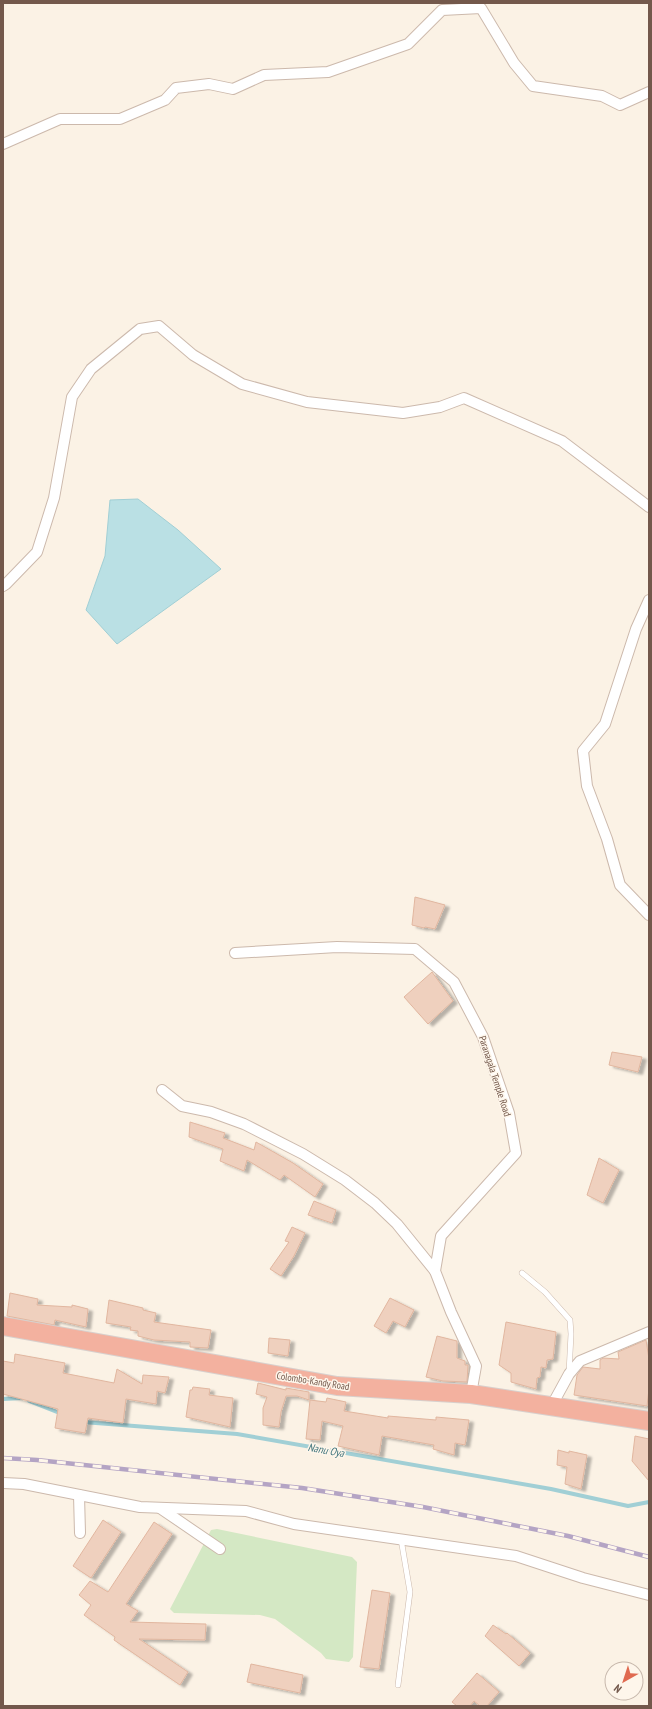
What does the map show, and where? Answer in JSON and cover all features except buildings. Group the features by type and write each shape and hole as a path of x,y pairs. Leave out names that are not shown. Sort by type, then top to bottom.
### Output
{"highway":[{"name":"Colombo-Kandy Road","path":"3,1326 337,1386 471,1394 649,1421"}],"street":[{"path":"3,144 60,119 120,119 165,100 176,88 208,84 233,89 264,74 328,72 408,44 442,10 481,8 514,63 533,86 602,96 620,105 649,92"},
{"path":"3,586 37,552 54,498 72,397 91,369 140,329 159,326 193,355 242,384 307,402 403,413 440,407 464,398 562,441 649,507"},
{"path":"649,600 636,628 605,724 583,751 587,786 607,839 620,885 649,915"},
{"name":"Paranagala Temple Road","path":"235,953 337,947 415,949 454,982 483,1037 509,1113 516,1153 441,1236 435,1271"},
{"path":"162,1090 182,1106 212,1112 244,1124 303,1154 345,1180 375,1203 397,1224 435,1271 451,1312 476,1366 471,1394"},
{"path":"551,1407 569,1374 580,1361 649,1332"},
{"path":"3,1483 24,1484 140,1507 246,1510 294,1524 516,1556 583,1578 649,1595"},
{"path":"79,1495 80,1533"},
{"path":"160,1508 220,1549"}],"lane":[{"path":"522,1273 545,1292 570,1320 571,1334 569,1374"},
{"path":"398,1685 410,1592 401,1539"}],"green space":[{"path":"217,1529 352,1557 357,1562 353,1657 349,1662 326,1659 321,1653 275,1619 260,1615 174,1613 170,1609 211,1530"}],"water":[{"path":"138,499 178,530 221,569 117,644 86,610 105,556 110,500"}],"waterway":[{"name":"Nanu Oya","path":"3,1399 23,1398"},
{"name":"Nanu Oya","path":"29,1401 62,1414"},
{"name":"Nanu Oya","path":"83,1422 237,1434 551,1489 628,1506 649,1502"}],"railway":[{"path":"3,1458 37,1460 302,1488 423,1507 568,1536 649,1557"}]}
